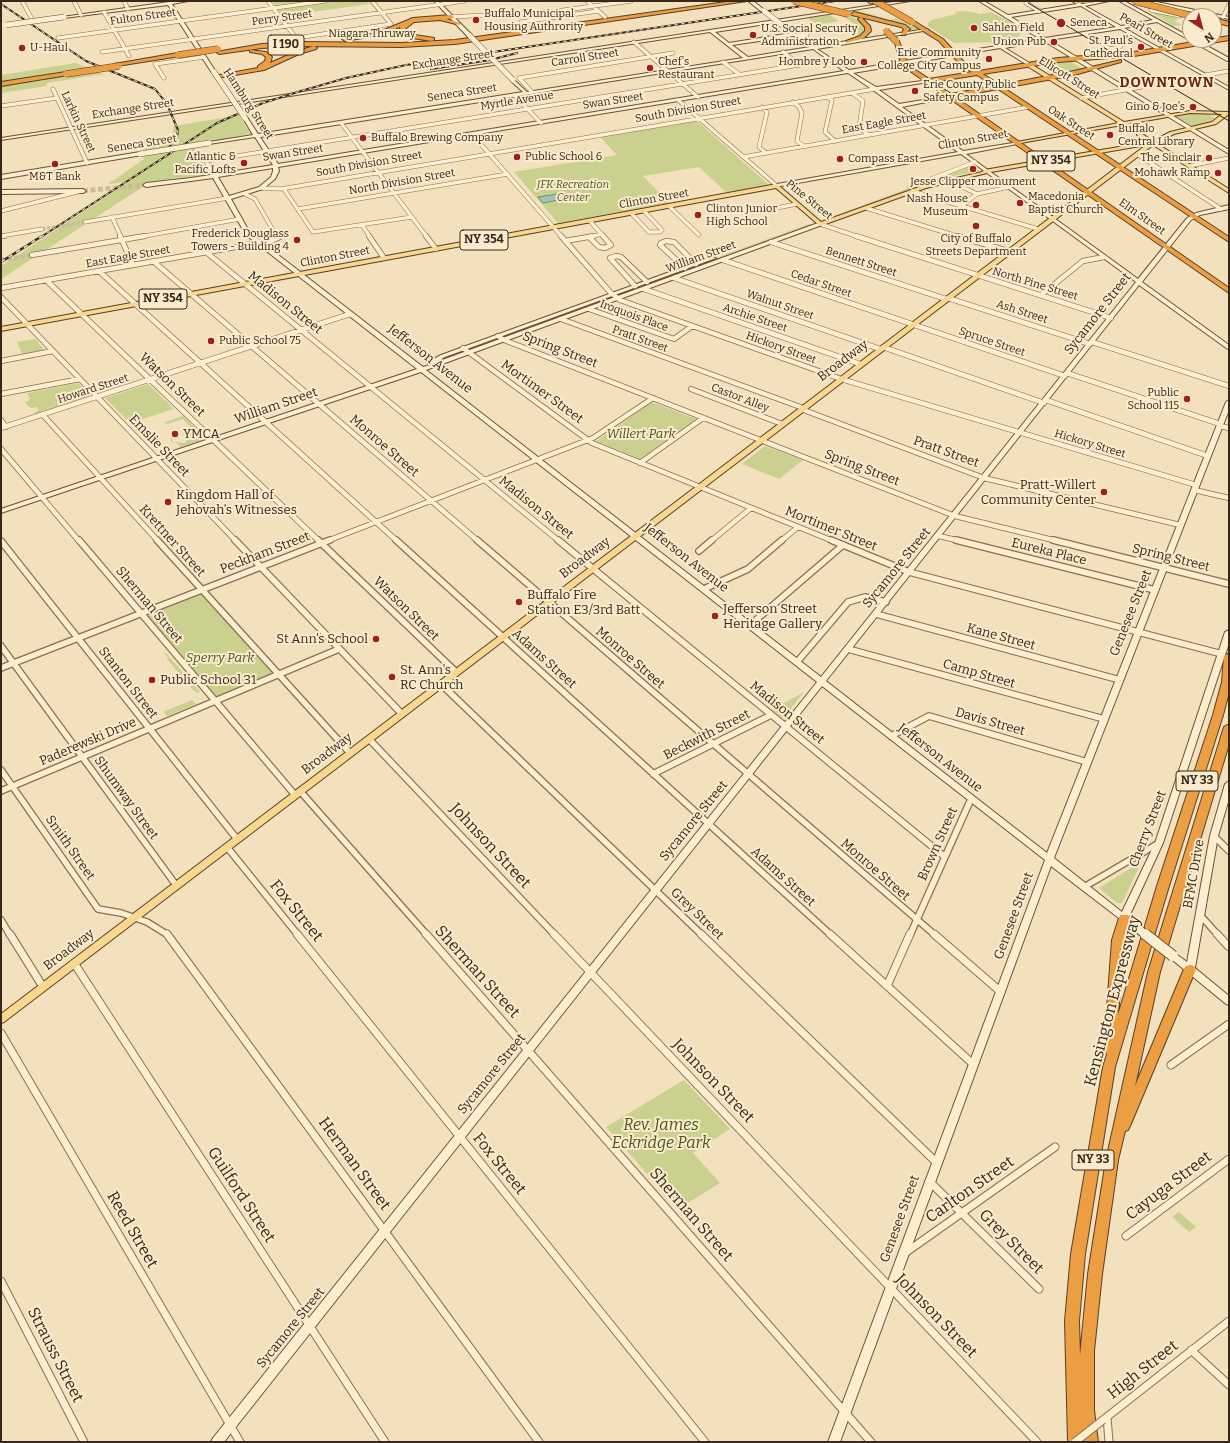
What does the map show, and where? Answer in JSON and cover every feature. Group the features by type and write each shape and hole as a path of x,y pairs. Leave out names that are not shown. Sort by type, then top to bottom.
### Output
{"highway":[{"name":"Niagara Thruway","path":"221,51 267,43 400,43 458,39 555,28 726,1"},
{"name":"Niagara Thruway","path":"1,82 179,56 280,45 439,44 744,1"},
{"path":"794,1 851,14"},
{"path":"810,1 863,18 903,26 907,29 903,34"},
{"path":"870,1 903,20 924,29"},
{"path":"875,1 924,29"},
{"path":"1078,2 1093,1"},
{"path":"1134,1 1182,13"},
{"path":"1140,1 1182,13"},
{"path":"445,11 440,16 435,18 412,22 404,26 402,30 409,35 424,39 458,39"},
{"path":"323,42 364,37 413,20 452,17"},
{"path":"435,18 458,24"},
{"path":"863,18 886,30 896,41 905,63"},
{"path":"848,42 862,37 868,31 868,27 863,18"},
{"name":"Oak Street","path":"924,29 946,44 953,55 999,88 1229,240"},
{"path":"216,74 254,70 273,65 307,50 348,44"},
{"path":"950,96 999,88 1092,69 1121,57 1182,48"},
{"path":"221,51 257,51 269,57 267,64 254,70"},
{"name":"South Division Street","path":"928,80 1075,58 1121,57"},
{"name":"Elm Street","path":"905,63 1229,291"},
{"name":"Kensington Expressway","path":"1075,1442 1072,1321 1078,1262 1109,1067 1161,893 1218,715 1228,679 1226,655"},
{"name":"NY 33","path":"1091,1442 1087,1410 1087,1351 1095,1274 1112,1160 1154,972 1229,727"},
{"path":"1109,1067 1118,940 1124,918"},
{"path":"1112,1160 1125,1124 1190,969"}],"main road":[{"name":"Ellicott Street","path":"1029,65 1124,125"},
{"name":"Clinton Street","path":"1016,142 1124,125 1169,115 1195,112 1228,113"},
{"name":"Broadway","path":"1,1019 1137,154 1152,143 1172,133 1214,123 1228,113"},
{"path":"1138,134 1229,191"},
{"name":"William Street","path":"818,222 911,189 989,172 1152,143"},
{"name":"William Street","path":"818,222 866,208 911,189 989,172"},
{"name":"Clinton Street","path":"1,329 777,186"},
{"name":"Pine Street","path":"777,186 818,222"}],"street":[{"path":"22,1 32,19"},
{"path":"74,1 81,15"},
{"path":"124,1 128,9"},
{"path":"3,25 128,9 169,2 186,1"},
{"path":"268,1 296,38 391,24 372,1"},
{"name":"Fulton Street","path":"58,38 325,1"},
{"name":"Perry Street","path":"102,52 382,13 437,3 464,1"},
{"path":"587,1 605,17"},
{"path":"452,17 552,12 630,1"},
{"path":"750,1 813,48 851,72 962,152 1229,348"},
{"name":"Exchange Street","path":"1,139 908,1"},
{"path":"981,1 1229,152"},
{"path":"1006,17 1042,11 1078,2 1107,1"},
{"path":"1122,1 1182,34"},
{"path":"1148,1 1229,18"},
{"name":"Hamburg Street","path":"169,2 276,166"},
{"name":"Pearl Street","path":"1078,2 1229,89"},
{"path":"1150,11 1156,2"},
{"path":"437,3 526,93"},
{"path":"1031,3 1042,11"},
{"path":"1026,4 1042,11"},
{"path":"1223,17 1229,5"},
{"path":"521,22 598,11"},
{"path":"1144,13 1150,11 1182,15"},
{"path":"1150,11 1162,20 1158,22"},
{"path":"104,12 129,56"},
{"name":"Swan Street","path":"146,185 215,176 1158,22"},
{"name":"Seneca Street","path":"1,177 667,70 903,34 924,29"},
{"path":"711,31 747,58"},
{"path":"1110,49 1120,47 1130,33"},
{"path":"1081,34 1110,49 1121,57"},
{"path":"1081,34 1121,57"},
{"path":"729,44 796,35 807,35"},
{"path":"634,42 698,97"},
{"name":"Ellicott Street","path":"1001,47 1029,65"},
{"path":"1208,48 1229,60"},
{"path":"783,52 800,65"},
{"name":"Carroll Street","path":"532,92 519,78 673,53"},
{"path":"164,78 156,64 204,57"},
{"name":"Myrtle Avenue","path":"206,161 830,60"},
{"path":"723,62 739,74"},
{"path":"1206,75 1229,72"},
{"name":"South Division Street","path":"261,188 273,190 928,80"},
{"path":"1081,98 1141,87"},
{"name":"Larkin Street","path":"53,89 87,163"},
{"path":"852,93 863,101 859,128 869,135"},
{"path":"514,95 541,123"},
{"path":"898,106 950,96"},
{"path":"827,97 832,100 825,132 835,141"},
{"path":"1,106 57,98"},
{"name":"Pine Street","path":"678,100 777,186"},
{"path":"793,102 802,112 797,140 804,146"},
{"path":"762,107 767,112 759,147 766,153"},
{"name":"East Eagle Street","path":"743,157 1029,107"},
{"path":"342,122 436,249"},
{"name":"Hickory Street","path":"472,134 615,296 692,326 841,379 1229,498"},
{"name":"Clinton Street","path":"777,186 1016,142"},
{"path":"1137,154 1221,209"},
{"path":"1189,166 1229,158"},
{"name":"Jefferson Avenue","path":"206,161 248,234 636,535 1229,1001"},
{"name":"William Street","path":"911,189 975,162"},
{"path":"85,222 245,194 261,188 273,178 276,166"},
{"name":"North Division Street","path":"298,209 508,174"},
{"path":"950,181 977,194"},
{"path":"960,206 977,194 1009,187"},
{"path":"284,188 313,232 412,217"},
{"path":"911,189 960,206 1038,229"},
{"path":"1,192 83,191"},
{"path":"1,211 83,191"},
{"path":"245,194 255,200 274,232"},
{"path":"766,210 797,204"},
{"path":"669,206 699,235"},
{"path":"1192,216 1229,207"},
{"path":"866,208 1008,252"},
{"path":"631,213 649,232 660,232 662,230 644,211"},
{"name":"Sycamore Street","path":"217,1442 589,971 709,824 955,516 1192,216"},
{"path":"112,217 133,265"},
{"path":"32,255 240,219"},
{"path":"589,237 598,247 609,247 611,244 590,221"},
{"name":"Pine Street","path":"818,222 977,275"},
{"name":"William Street","path":"422,370 443,356 464,348 615,296 644,289 771,242 818,222"},
{"name":"William Street","path":"1,511 422,370 589,309 635,286 818,222"},
{"path":"362,225 384,258"},
{"path":"1,236 42,229"},
{"name":"East Eagle Street","path":"1,288 259,243 278,239 282,236 280,233 274,232 273,238 259,243"},
{"path":"566,241 602,234"},
{"path":"685,268 660,245 661,243 666,241 674,242 696,264"},
{"name":"Bennett Street","path":"771,242 947,299"},
{"name":"Madison Street","path":"206,252 945,857"},
{"path":"635,286 610,260 611,257 622,257 647,282"},
{"path":"1041,296 1083,261 1104,257"},
{"name":"Cedar Street","path":"723,260 913,324"},
{"name":"Monroe Street","path":"153,262 549,601 1001,992"},
{"name":"Adams Street","path":"99,271 973,1064"},
{"name":"North Pine Street","path":"977,275 1111,318"},
{"name":"Walnut Street","path":"674,278 1208,456"},
{"name":"Watson Street","path":"46,280 456,672"},
{"name":"Archie Street","path":"644,289 860,364"},
{"name":"Emslie Street","path":"1,297 402,714"},
{"name":"Ash Street","path":"947,299 1229,386"},
{"name":"Iroquois Place","path":"589,309 674,339 692,326"},
{"name":"Howard Street","path":"1,428 350,314"},
{"name":"Pratt Street","path":"561,319 984,478 1180,525"},
{"name":"Spruce Street","path":"913,324 1229,428"},
{"name":"Spring Street","path":"498,336 504,340 955,516 1229,584"},
{"name":"Mortimer Street","path":"464,348 588,440 640,463 909,572 1226,655"},
{"path":"1,361 53,351"},
{"name":"NY 354","path":"415,364 443,356"},
{"path":"1,394 80,379"},
{"name":"Castor Alley","path":"691,390 782,424"},
{"name":"Peckham Street","path":"1,668 588,440 653,398"},
{"name":"Genesee Street","path":"834,1442 936,1162 1001,992 1049,860 1229,402"},
{"name":"Krettner Street","path":"43,415 350,753"},
{"path":"640,463 703,418"},
{"path":"1,420 6,427"},
{"name":"Sherman Street","path":"1,449 215,701 528,1049 871,1442"},
{"path":"699,551 751,508"},
{"path":"704,589 746,570 798,527"},
{"name":"Eureka Place","path":"939,536 1155,590"},
{"name":"Stanton Street","path":"1,541 237,839"},
{"path":"750,625 843,545"},
{"path":"797,662 848,602 865,597 886,602"},
{"name":"Kane Street","path":"876,614 1120,680"},
{"name":"Cherry Street","path":"1124,918 1159,843 1226,655 1229,632"},
{"name":"Shumway Street","path":"1,646 176,885"},
{"name":"Paderewski Drive","path":"1,791 339,649"},
{"name":"Camp Street","path":"848,649 1104,719"},
{"name":"Grey Street","path":"440,684 936,1162"},
{"name":"Beckwith Street","path":"653,774 771,715"},
{"name":"Davis Street","path":"891,736 929,716 1087,762"},
{"name":"Johnson Street","path":"369,739 1037,1442"},
{"name":"Smith Street","path":"1,770 98,909 121,913 134,918"},
{"name":"BFMC Drive","path":"1190,969 1214,836 1226,806 1229,784"},
{"name":"Brown Street","path":"887,986 971,799"},
{"path":"1214,836 1229,851"},
{"path":"1084,887 1159,843"},
{"name":"Fox Street","path":"227,847 705,1442"},
{"path":"1200,915 1229,947"},
{"name":"Herman Street","path":"134,918 161,930 173,940 539,1442"},
{"path":"1,920 43,987"},
{"name":"Guilford Street","path":"74,963 385,1442"},
{"path":"1171,1065 1229,1024"},
{"name":"Reed Street","path":"1,1033 240,1442"},
{"name":"Carlton Street","path":"902,1256 1054,1147"},
{"name":"Cayuga Street","path":"1126,1236 1229,1159"},
{"name":"Grey Street","path":"929,1181 1039,1289"},
{"name":"Strauss Street","path":"1,1281 84,1442"},
{"name":"High Street","path":"1075,1442 1229,1321"},
{"path":"1191,1350 1229,1385"},
{"path":"1105,1418 1109,1442"}],"green space":[{"path":"272,1 367,1 370,4 283,16"},
{"path":"859,11 890,20 896,18 920,30 911,31 906,26 851,12"},
{"name":"Sahlen Field","path":"966,11 981,14 991,12 1015,25 1022,32 1018,37 1005,42 954,43 928,26 928,23 931,20 956,14 955,12"},
{"path":"1154,11 1175,17 1178,20 1174,21 1182,25 1173,26 1153,13"},
{"path":"840,14 851,16 863,23 867,30 863,35 851,40 858,34 857,26"},
{"path":"830,15 839,21 817,25 808,18"},
{"path":"1069,61 1083,69 1054,75 1039,65"},
{"path":"76,63 104,74 47,83 47,86 1,93 1,75"},
{"path":"1192,113 1207,114 1215,118 1209,123 1193,126 1175,116"},
{"path":"239,115 251,134 196,144 194,148 210,175 152,181 1,279 1,266 128,182 108,184 144,159 142,141 172,136 174,126"},
{"name":"JFK Recreation Center","path":"697,121 769,185 727,193 699,167 643,176 669,203 558,223 514,172 617,155 600,137"},
{"name":"Jesse Clipper monument","path":"972,165 980,171 927,181"},
{"path":"909,188 911,189 877,203 824,220"},
{"path":"809,224 812,225 622,295 620,293"},
{"path":"608,297 609,299 506,337 505,336"},
{"path":"36,339 44,350 22,354 17,342"},
{"path":"78,383 91,397 35,415 35,412 39,410 37,407 30,408 25,402 30,400 27,393"},
{"path":"148,384 174,409 130,423 105,398"},
{"name":"Willert Park","path":"652,402 696,419 640,459 596,441"},
{"path":"183,416 206,439 180,447 177,443 172,442 170,440 172,438 173,442 185,443 189,437 183,434 184,432 192,429 183,419 167,424 165,422"},
{"path":"765,446 803,460 779,479 742,464"},
{"name":"Sperry Park","path":"201,594 273,674 217,697 215,696 147,615"},
{"path":"166,653 200,692 198,693 193,690 167,659 168,658 164,654"},
{"path":"804,692 784,717 781,717 772,710"},
{"path":"192,700 196,704 167,716 163,712"},
{"path":"1142,861 1122,903 1117,903 1099,888"},
{"name":"Rev. James Eckridge Park","path":"684,1080 730,1129 693,1153 720,1183 678,1209 606,1127"},
{"path":"1179,1212 1196,1227 1189,1232 1172,1217"}],"water":[{"path":"564,193 569,198 543,203 538,197"}],"tunnel":[{"path":"1125,126 1139,134"},
{"path":"83,191 146,185"},
{"path":"42,229 85,222"},
{"path":"1,260 32,255"}],"tram line":[{"path":"1028,3 1229,121"}],"railway":[{"path":"41,237 217,123 263,103 301,91 346,78 406,65 835,1"},
{"path":"1,4 86,61 155,89 167,104 178,130 177,137 166,151"},
{"path":"431,69 490,60 517,53"},
{"path":"1,262 42,236"}],"place":[{"name":"Buffalo Municipal Housing Authrority","path":"476,20"},
{"name":"Seneca","path":"1061,23"},
{"name":"Sahlen Field","path":"974,28"},
{"name":"U.S. Social Security Administration","path":"753,35"},
{"name":"Union Pub","path":"1054,42"},
{"name":"St. Paul's Cathedral","path":"1141,47"},
{"name":"U-Haul","path":"22,48"},
{"name":"Erie Community College City Campus","path":"989,59"},
{"name":"Hombre y Lobo","path":"864,62"},
{"name":"Chef's Restaurant","path":"650,68"},
{"name":"Erie County Public Safety Campus","path":"915,91"},
{"name":"Gino & Joe's","path":"1193,107"},
{"name":"Buffalo Central Library","path":"1110,135"},
{"name":"Buffalo Brewing Company","path":"363,138"},
{"name":"Public School 6","path":"517,157"},
{"name":"The Sinclair","path":"1209,158"},
{"name":"Compass East","path":"840,159"},
{"name":"Atlantic & Pacific Lofts","path":"244,163"},
{"name":"M&T Bank","path":"55,164"},
{"name":"Jesse Clipper monument","path":"973,169"},
{"name":"Mohawk Ramp","path":"1218,173"},
{"name":"Macedonia Baptist Church","path":"1020,203"},
{"name":"Nash House Museum","path":"976,205"},
{"name":"Clinton Junior High School","path":"698,215"},
{"name":"City of Buffalo Streets Department","path":"976,226"},
{"name":"Frederick Douglass Towers - Building 4","path":"297,240"},
{"name":"Public School 75","path":"211,341"},
{"name":"Public School 115","path":"1187,399"},
{"name":"YMCA","path":"175,434"},
{"name":"Pratt-Willert Community Center","path":"1104,492"},
{"name":"Kingdom Hall of Jehovah’s Witnesses","path":"168,502"},
{"name":"Buffalo Fire Station E3/3rd Batt","path":"519,602"},
{"name":"Jefferson Street Heritage Gallery","path":"715,616"},
{"name":"St Ann's School","path":"376,639"},
{"name":"St. Ann's RC Church","path":"392,677"},
{"name":"Public School 31","path":"152,680"}],"district":[{"name":"DOWNTOWN","path":"1167,83"}]}
